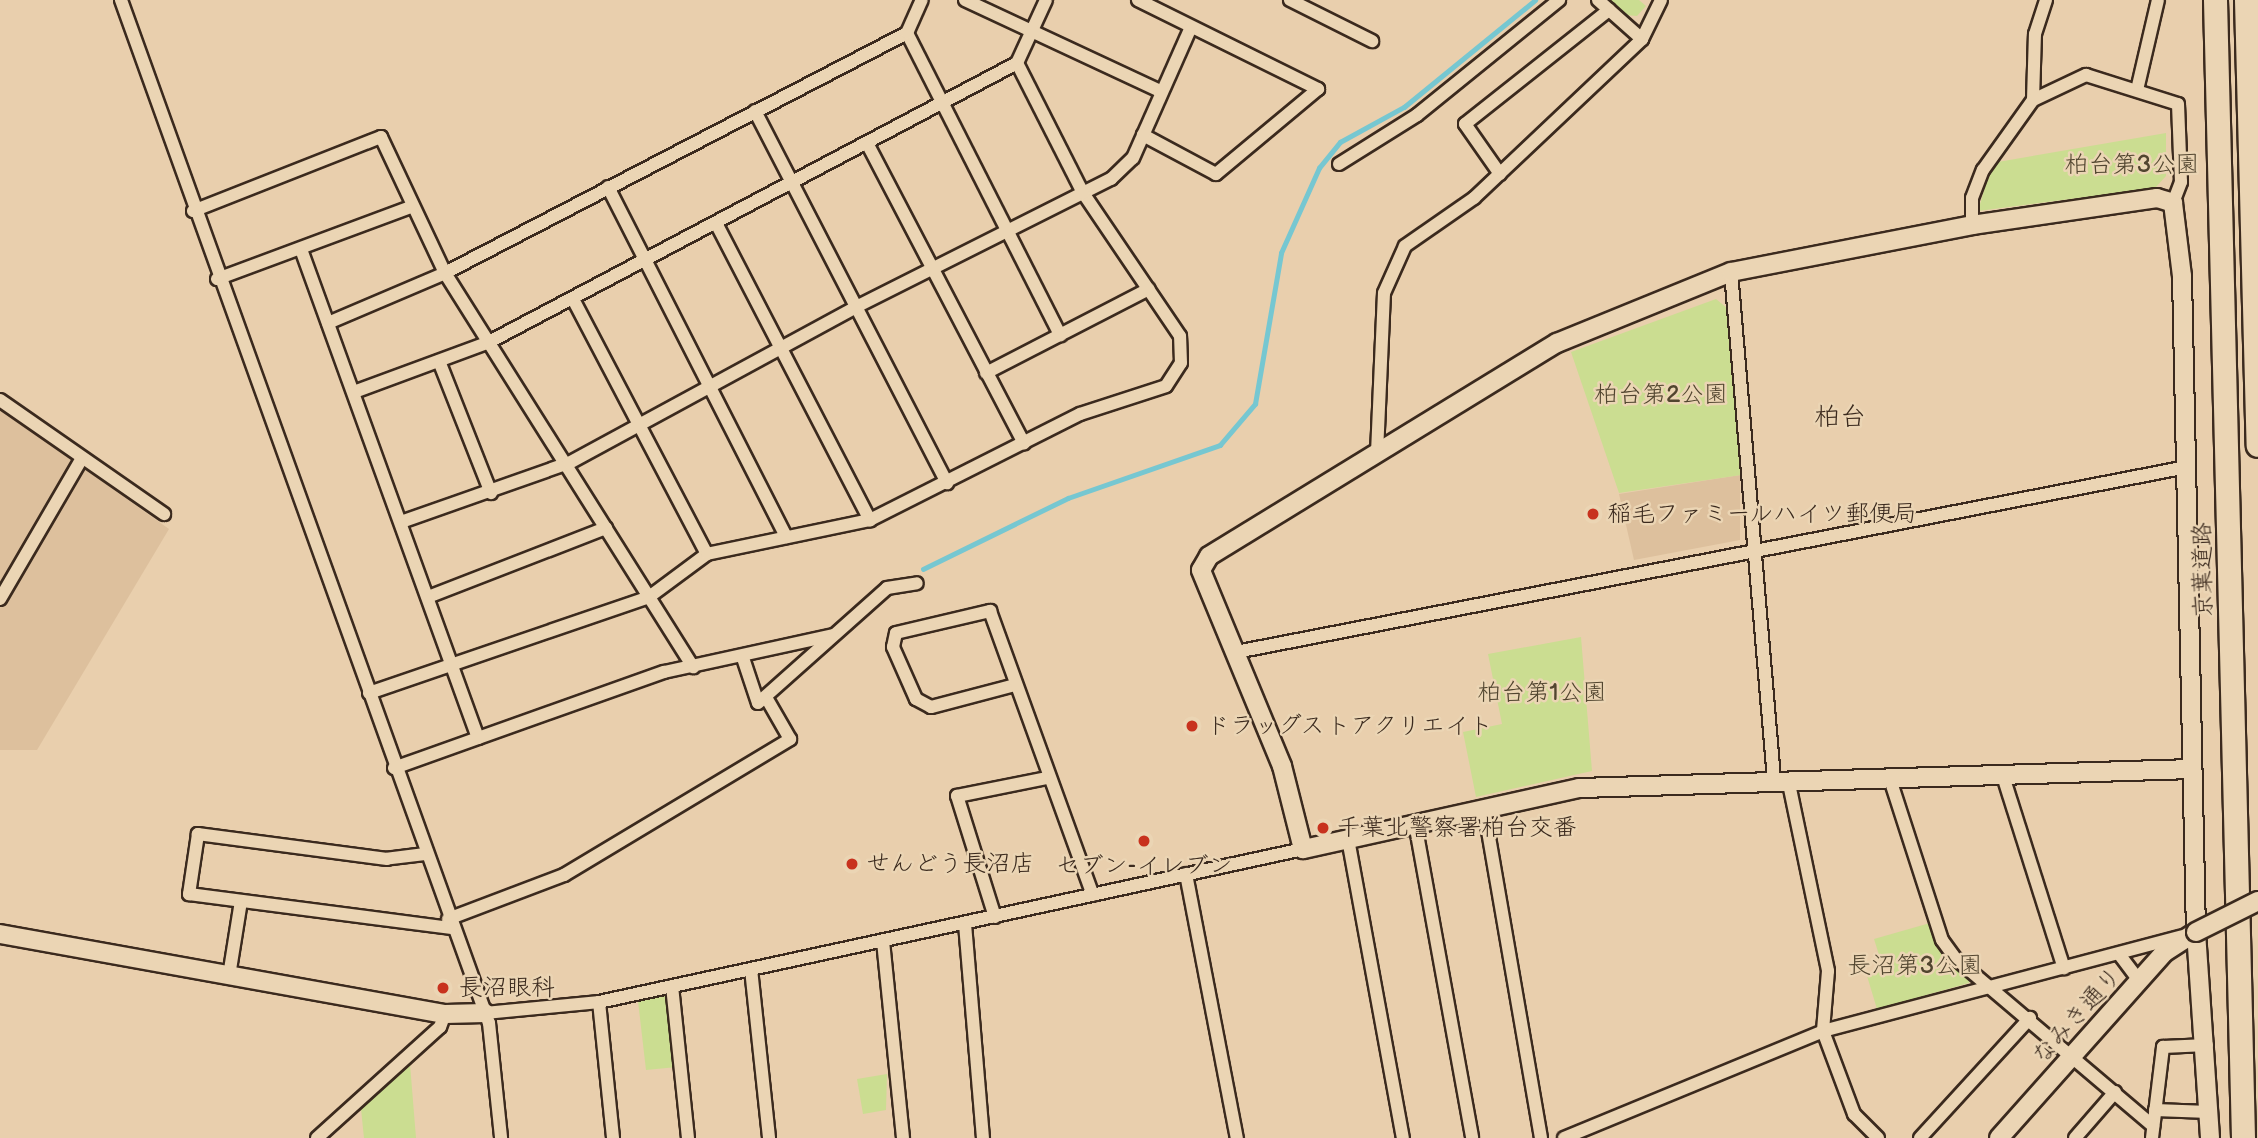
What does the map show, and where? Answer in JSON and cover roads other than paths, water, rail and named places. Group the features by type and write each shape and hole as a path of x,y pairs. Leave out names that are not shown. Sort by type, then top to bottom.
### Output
{"highway":[{"name":"京葉道路","path":"2215,0 2243,1138"},
{"path":"2246,0 2258,445"}],"street":[{"path":"121,0 217,279 485,1013 500,1138"},
{"path":"328,323 445,273 906,33 922,0"},
{"path":"965,0 1162,92"},
{"path":"354,392 489,342 1017,62 1046,0"},
{"path":"1138,0 1318,89 1216,174 1143,135"},
{"path":"1290,0 1372,41"},
{"path":"1339,164 1417,115 1559,0"},
{"path":"1598,0 1642,39"},
{"path":"1377,453 1379,335 1390,275 1414,238 1500,174 1642,39 1661,0"},
{"path":"2033,100 2035,34 2046,0"},
{"path":"2137,90 2162,1"},
{"path":"1500,174 1465,124 1609,10"},
{"path":"401,522 569,463 785,349 854,308 934,271 1123,170 1143,135 1191,27"},
{"path":"906,33 1060,335"},
{"path":"369,693 452,669 649,597 707,554 870,520 1080,414 1166,386 1175,375 1180,336 1083,193 1017,62"},
{"path":"1972,225 1972,198 1983,170 2033,100 2087,75 2107,86 2137,90 2178,104 2181,182 2173,203 2182,276 2182,468 2196,932 2207,1045 2210,1138"},
{"path":"755,111 789,183 947,483"},
{"path":"193,211 381,137 411,207 445,273 569,463 693,667"},
{"path":"867,143 1024,443"},
{"path":"608,187 786,537"},
{"path":"1303,849 1282,766 1201,570 1209,556 1557,343 1731,272 1972,225 2157,198 2173,203"},
{"path":"217,279 302,252 411,207"},
{"path":"716,223 785,349 870,520"},
{"path":"302,252 478,738"},
{"path":"1731,272 1781,779 1828,971 1823,1031 1854,1114 1878,1138"},
{"path":"986,373 1149,289"},
{"path":"573,299 707,554"},
{"path":"439,361 491,492"},
{"path":"0,400 164,514"},
{"path":"0,599 82,458"},
{"path":"1236,652 1757,554 2182,468"},
{"path":"428,597 606,527"},
{"path":"743,657 751,695 758,703 767,699 833,635 887,588 917,583"},
{"path":"1015,685 931,707 916,699 892,647 896,633 990,611 1015,685 1046,778 1093,895"},
{"path":"394,768 693,667 833,635"},
{"path":"425,854 387,859 198,834 189,894 450,923 564,875 790,739 767,699"},
{"path":"0,934 445,1014 485,1013 599,1002 1578,788 1781,779 2192,769"},
{"path":"2003,773 2064,968"},
{"path":"1889,776 1942,940 2115,1092 2153,1132"},
{"path":"995,917 957,796 1046,778"},
{"path":"1484,808 1541,1138"},
{"path":"1415,823 1472,1138"},
{"path":"1348,839 1402,1138"},
{"path":"1186,874 1237,1138"},
{"path":"229,975 241,901"},
{"name":"なみき通り","path":"1999,1138 2165,952 2196,932 2258,901"},
{"path":"965,924 983,1138"},
{"path":"1564,1138 1823,1031 2196,932"},
{"path":"883,942 903,1138"},
{"path":"2119,954 2140,982"},
{"path":"751,969 769,1138"},
{"path":"672,986 688,1138"},
{"path":"599,1002 613,1138"},
{"path":"317,1138 440,1027 445,1014"},
{"path":"1920,1138 2030,1018"},
{"path":"2153,1132 2162,1047 2207,1045"},
{"path":"2075,1138 2115,1092"},
{"path":"2155,1110 2208,1112"}],"waterway":[{"path":"923,569 1068,498 1220,445 1255,404 1281,253 1319,168 1340,142 1404,107 1535,0"}],"place":[{"name":"稲毛ファミールハイツ郵便局","path":"1593,514"},
{"name":"ドラッグストアクリエイト","path":"1192,726"},
{"name":"千葉北警察署柏台交番","path":"1323,828"},
{"name":"セブン-イレブン","path":"1144,841"},
{"name":"せんどう長沼店","path":"852,864"},
{"name":"長沼眼科","path":"443,988"}],"district":[{"name":"柏台","path":"1840,418"}],"park label":[{"name":"柏台第3公園","path":"2132,165"},
{"name":"柏台第2公園","path":"1661,395"},
{"name":"柏台第1公園","path":"1542,693"},
{"name":"長沼第3公園","path":"1915,966"}]}
